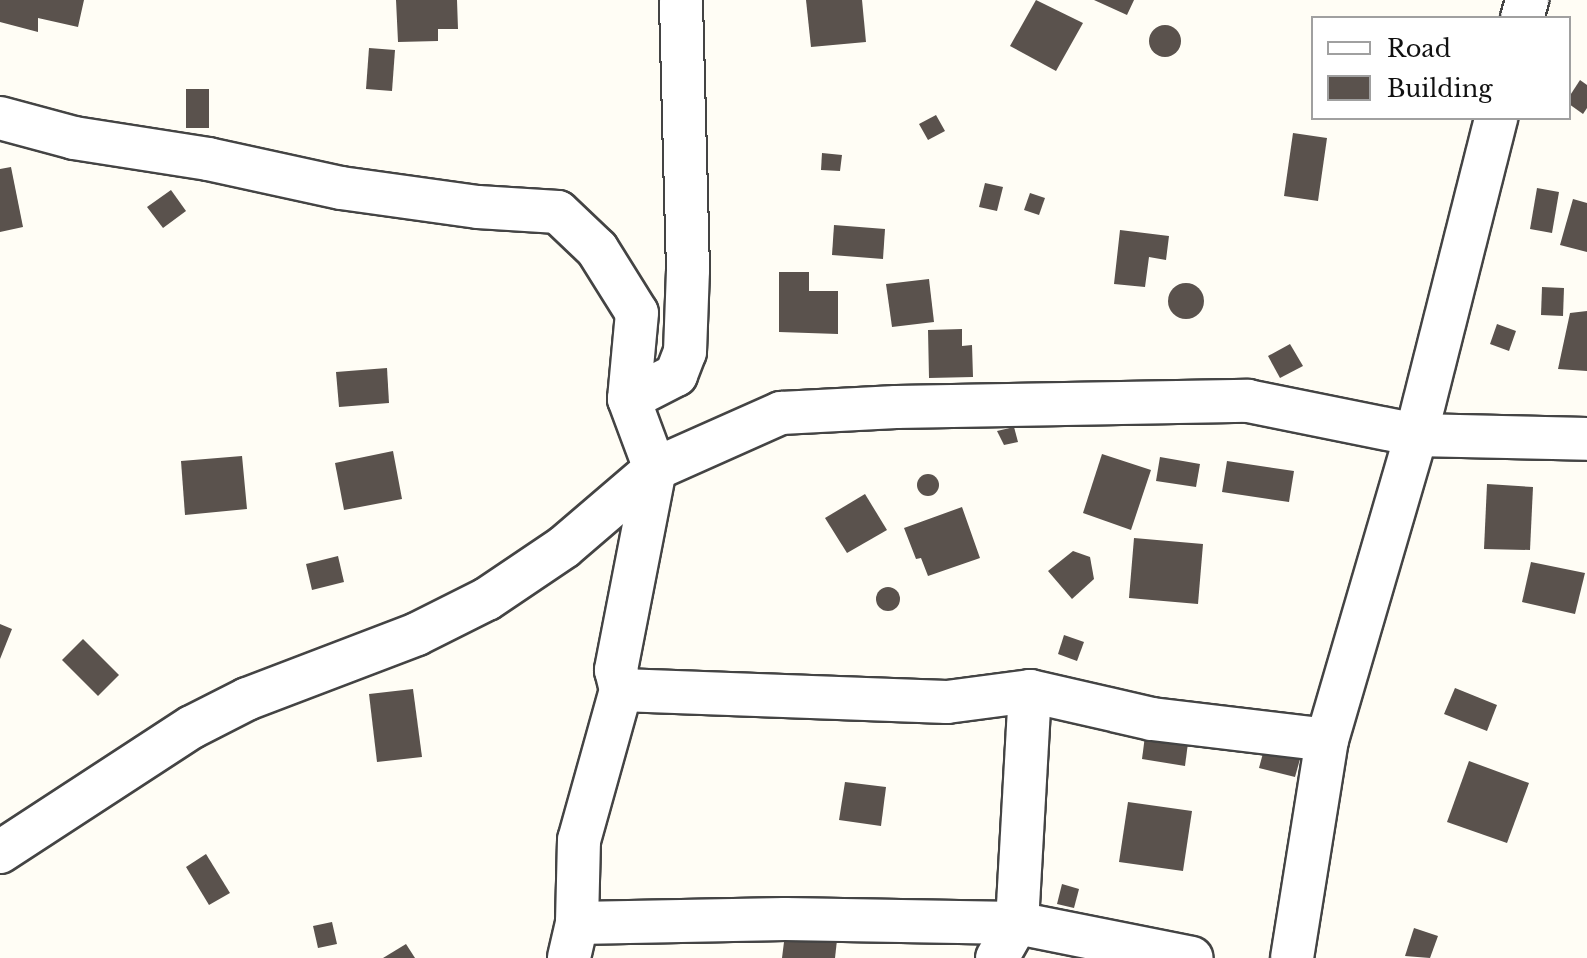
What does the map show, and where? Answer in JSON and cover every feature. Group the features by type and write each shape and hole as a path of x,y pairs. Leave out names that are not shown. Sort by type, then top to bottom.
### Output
{"street":[{"path":"629,399 676,375 685,352 688,270 681,0"},
{"path":"0,118 74,138 208,159 341,188 478,207 558,212 597,249 637,313 629,399 655,469 616,670 621,690 579,840 573,940 785,919 1192,958"},
{"path":"1292,958 1327,740 1416,435 1495,120"},
{"path":"0,852 192,727 260,693 417,634 487,599 564,547 655,469 781,413 882,407 1248,401 1416,435 1587,439"},
{"path":"621,690 947,702 1030,691 1152,719 1327,740"},
{"path":"1007,940 1030,691"}],"building":[{"path":"0,0 84,0 78,27 38,18 38,32 0,22"},
{"path":"396,0 457,0 458,29 438,29 438,41 398,42"},
{"path":"806,0 862,0 866,42 811,47"},
{"path":"1036,0 1083,23 1056,71 1010,46"},
{"path":"1094,0 1134,0 1127,15"},
{"path":"1165,25 1176,30 1181,41 1176,52 1165,57 1154,52 1149,41 1154,30"},
{"path":"369,48 395,50 392,91 366,89"},
{"path":"1580,80 1587,85 1587,108 1583,114 1571,105 1571,94"},
{"path":"186,89 209,89 209,128 186,128"},
{"path":"936,115 945,131 928,140 919,124"},
{"path":"1293,133 1327,138 1318,201 1284,196"},
{"path":"822,153 842,155 840,171 821,170"},
{"path":"11,167 23,227 0,232 0,169"},
{"path":"985,183 1003,187 997,211 979,207"},
{"path":"1537,188 1559,192 1552,233 1530,229"},
{"path":"171,190 186,211 163,228 147,207"},
{"path":"1030,193 1045,198 1039,215 1024,210"},
{"path":"1573,199 1587,203 1587,252 1560,245"},
{"path":"834,225 885,229 883,259 832,255"},
{"path":"1120,230 1169,236 1166,260 1149,257 1145,287 1114,284"},
{"path":"779,272 809,272 809,291 838,291 838,334 779,332"},
{"path":"929,279 934,322 892,327 886,284"},
{"path":"1186,283 1199,288 1204,301 1199,314 1186,319 1173,314 1168,301 1173,288"},
{"path":"1542,287 1564,288 1563,316 1541,315"},
{"path":"1587,311 1587,371 1558,369 1570,313"},
{"path":"1497,324 1516,331 1509,351 1490,344"},
{"path":"962,329 962,346 972,345 973,377 929,378 928,330"},
{"path":"1290,344 1303,366 1280,378 1268,356"},
{"path":"387,368 389,403 339,407 336,372"},
{"path":"1014,427 1018,442 1004,445 997,431"},
{"path":"393,451 402,499 344,510 335,463"},
{"path":"1102,454 1151,470 1131,530 1083,513"},
{"path":"242,456 247,509 185,515 181,461"},
{"path":"1160,457 1200,464 1196,487 1156,481"},
{"path":"1227,461 1294,471 1289,502 1222,492"},
{"path":"928,474 936,477 939,485 936,493 928,496 920,493 917,485 920,477"},
{"path":"1487,484 1533,487 1530,550 1484,549"},
{"path":"865,494 887,530 847,553 825,518"},
{"path":"962,507 980,558 928,576 921,558 916,559 904,528"},
{"path":"1134,538 1203,544 1198,604 1129,598"},
{"path":"1073,551 1090,557 1094,579 1072,599 1048,571"},
{"path":"338,556 344,582 312,590 306,564"},
{"path":"1531,562 1585,573 1575,614 1522,602"},
{"path":"888,587 899,594 900,599 893,610 888,611 877,604 876,599 883,588"},
{"path":"0,624 12,629 0,659"},
{"path":"1064,635 1084,642 1077,661 1058,654"},
{"path":"83,639 119,675 98,696 62,660"},
{"path":"1455,688 1497,705 1487,731 1444,714"},
{"path":"413,689 422,757 377,762 369,694"},
{"path":"1145,736 1188,743 1185,766 1142,759"},
{"path":"1266,742 1302,752 1295,777 1259,768"},
{"path":"1469,761 1529,783 1507,843 1447,822"},
{"path":"845,782 886,787 881,826 839,820"},
{"path":"1128,802 1192,811 1183,871 1119,862"},
{"path":"206,854 230,893 209,905 186,867"},
{"path":"1062,884 1079,889 1074,908 1057,904"},
{"path":"332,922 337,944 318,948 313,926"},
{"path":"1414,928 1438,936 1430,958 1405,956"},
{"path":"785,934 837,940 835,958 782,958"},
{"path":"406,944 415,958 383,958"}]}
